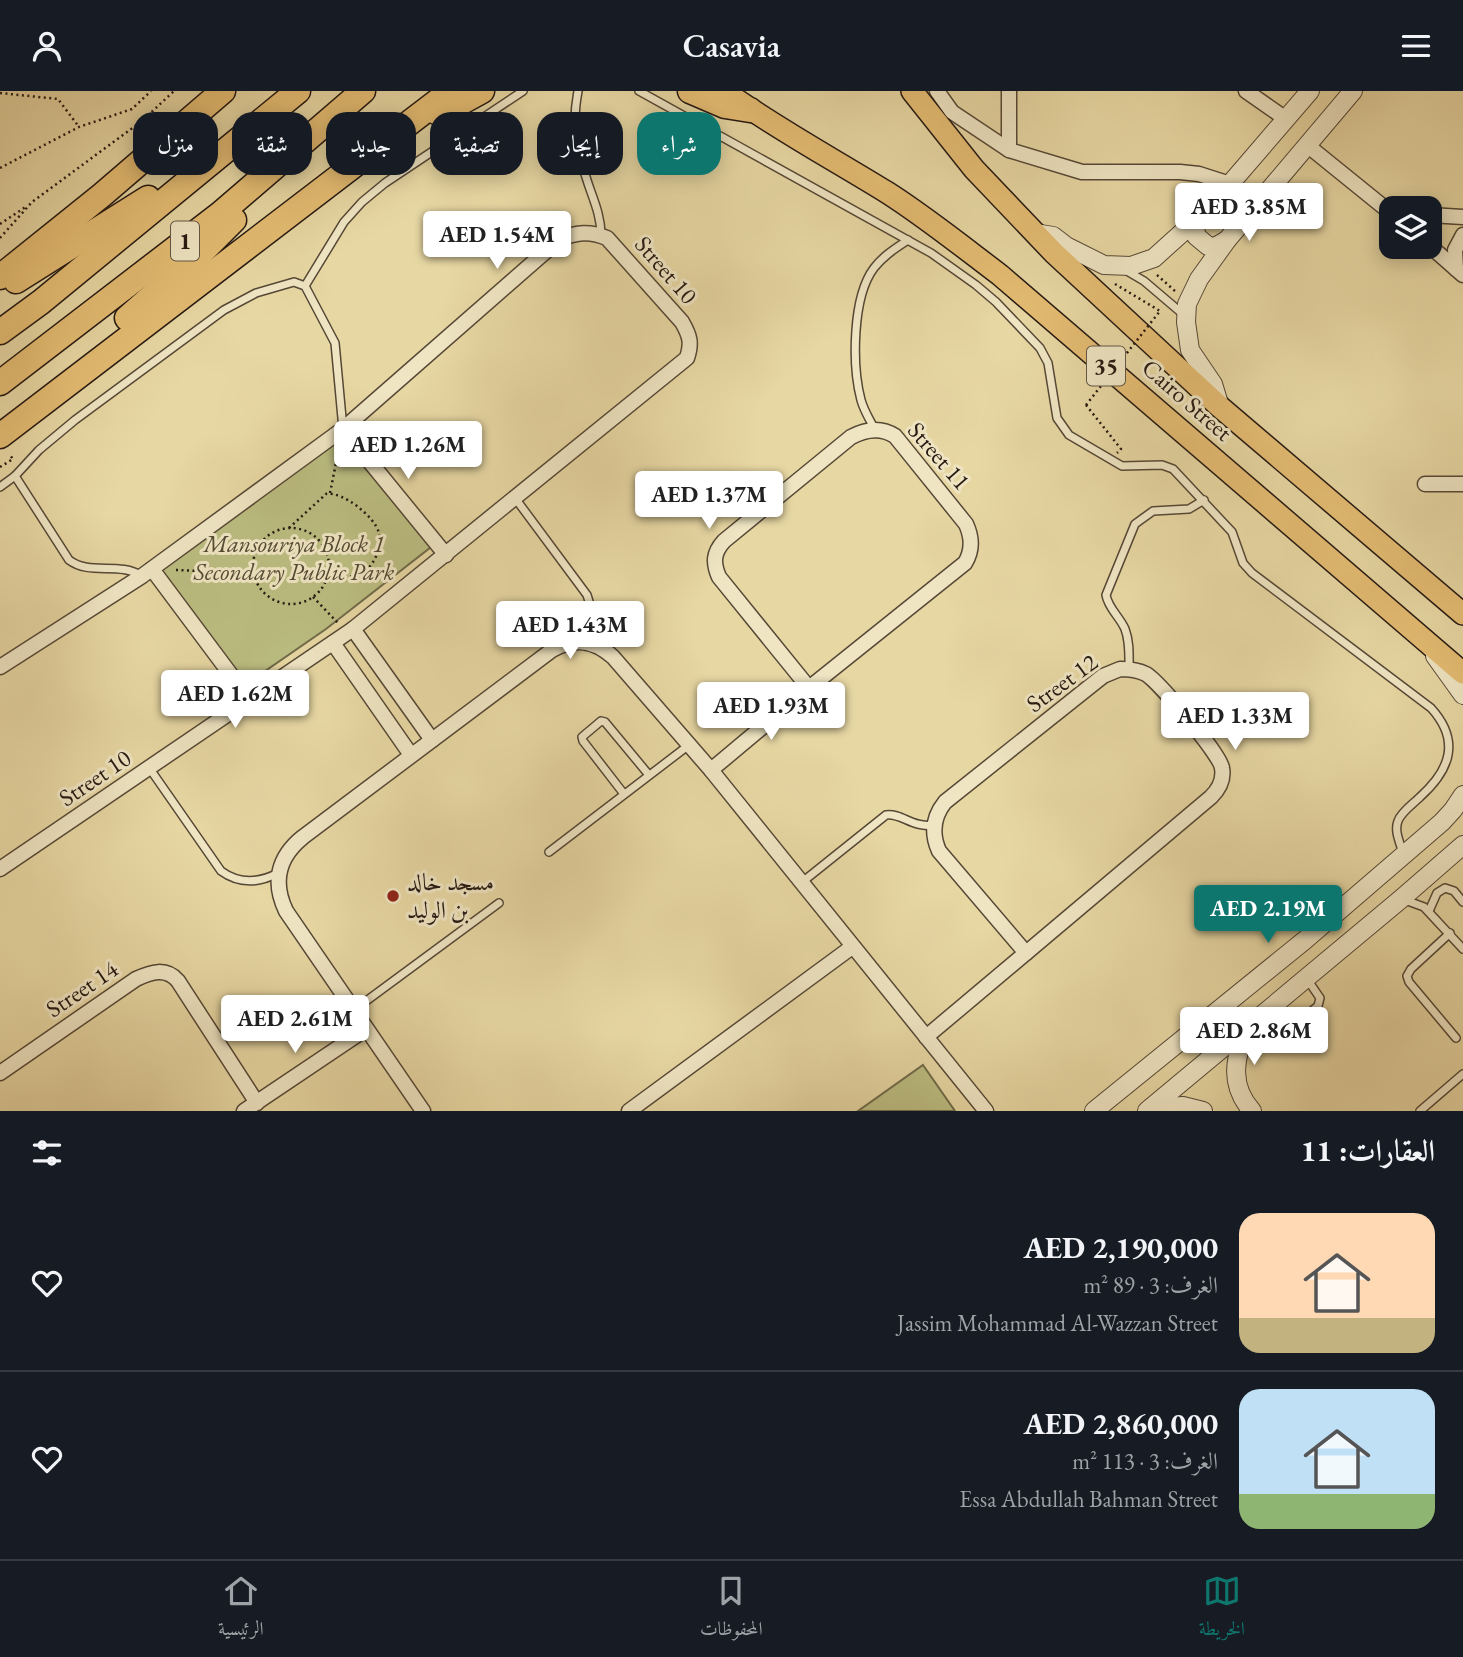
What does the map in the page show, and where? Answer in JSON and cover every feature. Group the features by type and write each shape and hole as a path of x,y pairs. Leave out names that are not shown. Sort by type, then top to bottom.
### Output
{"highway":[{"path":"0,277 112,187 223,91"},
{"name":"1","path":"273,112 298,91"},
{"name":"1","path":"0,383 220,214 363,91"},
{"path":"0,436 451,91"},
{"path":"418,117 448,108 482,91"},
{"path":"690,91 724,106 750,110"},
{"path":"0,430 199,255 261,194 315,133"},
{"path":"0,291 232,145"},
{"name":"1","path":"0,332 41,302 232,147"}],"main road":[{"name":"Cairo Street","path":"724,91 947,233 1000,275 1463,673"},
{"name":"Cairo Street","path":"912,91 974,169 1035,233 1220,407 1463,614"}],"street":[{"path":"937,91 952,112 1009,150 1082,172 1180,172 1199,174 1230,184"},
{"path":"1009,91 1009,150"},
{"path":"1246,91 1286,119"},
{"path":"1035,233 1053,236 1104,265 1142,264 1154,258 1230,184 1310,91"},
{"path":"1220,407 1213,384 1189,350 1186,313 1199,279 1227,240 1353,91"},
{"path":"1307,145 1379,203"},
{"path":"1442,216 1463,217"},
{"path":"1195,221 1196,236 1208,246 1215,247 1227,240"},
{"name":"Street 10","path":"0,667 147,572 343,429 560,239 575,233 593,232 607,237 689,333 691,345 687,358 350,631 0,869"},
{"path":"1460,272 1455,250 1463,235"},
{"path":"1442,256 1460,272"},
{"path":"343,429 446,555"},
{"name":"Street 11","path":"711,770 965,563 970,552 971,537 966,524 895,436 884,431 862,432 851,437 727,538 715,556 714,563 719,577 809,688"},
{"path":"1425,484 1463,484"},
{"path":"147,572 249,699"},
{"path":"350,631 432,740"},
{"path":"423,1111 286,911 280,896 278,873 282,860 292,845 411,755 559,646 574,641 591,642 604,648 613,657 711,770 986,1111"},
{"path":"1425,642 1463,695"},
{"path":"333,643 411,755"},
{"name":"Street 12","path":"926,1038 1211,797 1221,782 1221,764 1216,753 1153,679 1138,671 1120,669 1103,676 955,793 939,809 933,825"},
{"path":"1094,1111 1358,896 1441,822 1463,795"},
{"path":"933,825 939,851 1026,953"},
{"path":"1149,1109 1463,845"},
{"path":"1358,896 1373,903 1377,919"},
{"path":"629,1111 852,947"},
{"name":"Street 14","path":"0,1073 136,979 154,972 165,972 178,981 252,1108 366,1029"},
{"path":"1245,1029 1236,1057 1235,1076 1240,1095 1252,1111"},
{"path":"1149,1109 1182,1106 1203,1111"}],"lane":[{"path":"306,286 344,222 362,202 385,183 523,91"},
{"path":"578,91 573,117 578,151 601,219 601,235"},
{"path":"639,91 908,240 976,285 1040,348 1048,363 1057,418 1069,435 1122,466 1162,465 1173,469 1232,532 1248,568 1432,708 1444,725 1449,745 1446,765 1435,783 1402,814 1397,823 1403,855"},
{"path":"875,430 862,402 856,360 862,293 874,268 908,240"},
{"path":"1118,266 1144,281 1186,313"},
{"path":"0,487 15,476 27,460 75,420 224,310 256,293 294,282 306,286 335,343 343,429"},
{"path":"15,476 69,560 79,566 147,572"},
{"path":"515,498 587,595 592,611 591,642"},
{"path":"1129,669 1125,629 1105,595 1129,534 1143,517 1153,512 1189,509 1204,500"},
{"path":"624,794 583,741 585,733 599,722 605,722 649,775"},
{"path":"549,852 689,744"},
{"path":"150,769 221,871 235,880 247,881 264,879 278,873"},
{"path":"801,883 886,815 894,814 915,825 933,825"},
{"path":"1429,911 1437,893 1445,888 1454,891 1463,902"},
{"path":"1401,899 1419,904 1429,911 1463,949"},
{"path":"354,1011 499,903"},
{"path":"1450,933 1410,969 1407,975 1409,982 1456,1038"},
{"path":"1261,1015 1275,1034 1282,1035 1318,1006 1320,998 1306,978"},
{"path":"1420,1111 1463,1074"}],"path":[{"path":"0,168 79,127 132,109 151,91"},
{"path":"0,225 142,121 174,91"},
{"path":"0,93 58,99 79,127"},
{"path":"0,238 32,202"},
{"path":"1142,264 1167,283 1186,313"},
{"path":"1112,439 1086,405 1160,311 1116,285"},
{"path":"330,493 343,429"},
{"path":"0,467 13,459"},
{"path":"289,528 330,493 348,498 374,524 379,534 379,549 371,565 361,574 327,575"},
{"path":"276,530 302,530 314,536 323,546 328,558 324,583 312,596 292,604 267,595 258,585 253,573 257,548 265,537 276,530"},
{"path":"147,572 253,573"},
{"path":"312,596 350,631"}],"green space":[{"name":"Mansouriya Block 1 Secondary Public Park","path":"337,429 431,547 326,629 245,685 158,569"},
{"path":"923,1065 955,1111 858,1111"}],"place":[{"name":"مسجد خالد بن الوليد","path":"393,896"}]}
